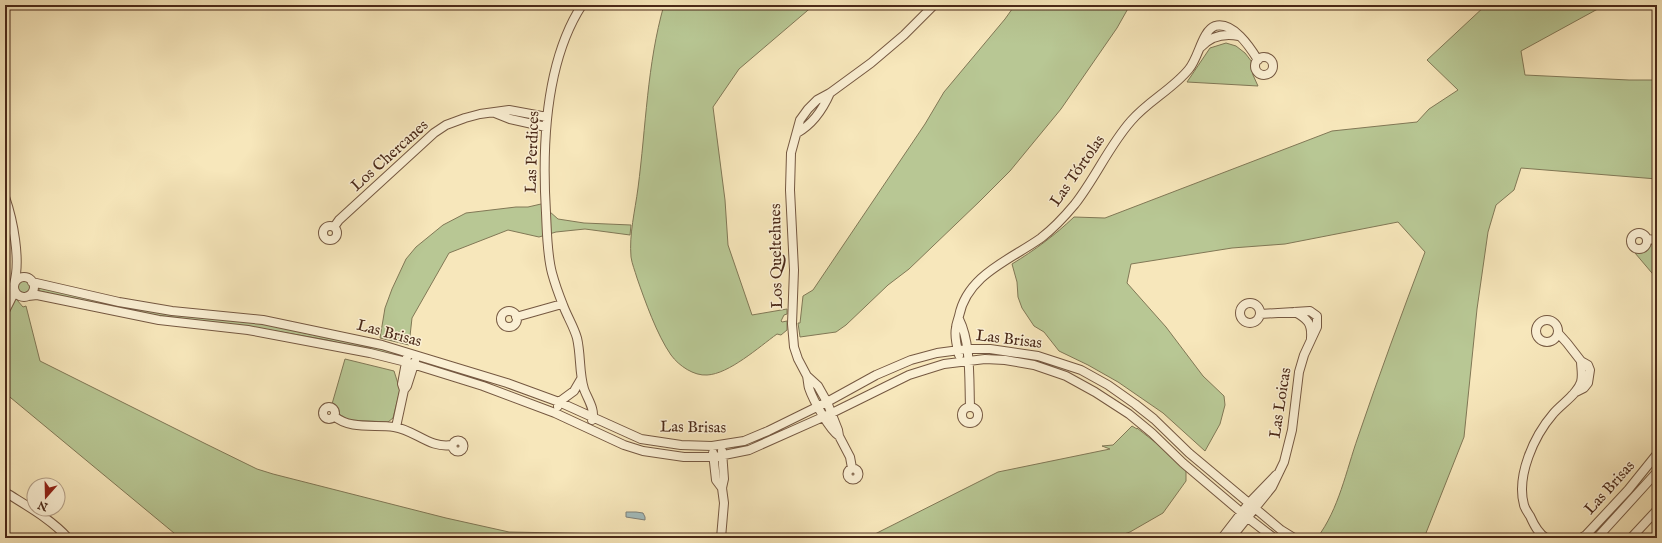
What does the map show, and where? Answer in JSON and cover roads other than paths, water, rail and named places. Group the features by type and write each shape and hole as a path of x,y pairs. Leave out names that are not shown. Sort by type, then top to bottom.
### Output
{"street":[{"name":"Las Perdices","path":"582,5 575,16 562,46 547,117 544,185 547,235 552,271 562,304 576,336 581,361 581,378 594,417"},
{"name":"Los Queltehues","path":"839,436 833,432 818,406 809,388 807,376 796,352 792,324 794,270 790,176 791,153 800,120 808,109 817,100 830,93 888,49 934,5"},
{"name":"Las Tórtolas","path":"965,361 958,350 955,330 962,303 973,286 996,266 1042,237 1061,220 1084,192 1126,126 1146,105 1184,74 1195,60 1200,48 1206,42 1216,37 1227,35 1239,36 1258,60"},
{"name":"Los Chercanes","path":"334,227 339,220 434,134 446,125 480,114 509,110 547,117"},
{"name":"Los Chercanes","path":"495,113 510,119 546,127"},
{"path":"5,197 13,227 16,264 13,295 6,309"},
{"path":"1647,239 1657,240"},
{"path":"6,309 15,300 26,297 34,289 30,280 22,274 16,264"},
{"path":"14,286 22,278 30,280"},
{"name":"Las Brisas","path":"30,280 119,302 164,310 263,320 408,352 507,383 559,402 641,439 681,445 712,446 744,441 827,402 876,375 911,360 937,353 967,349 1012,351 1038,356 1081,370 1108,385 1135,404 1154,419 1189,453 1281,530 1294,538"},
{"path":"14,286 16,294 26,297"},
{"name":"Las Brisas","path":"26,297 38,295 159,320 255,331 335,346 406,362 483,386 555,413 624,445 643,451 684,457 714,457 749,450 824,417 909,375 944,364 965,361 1005,360 1034,365 1066,376 1095,392 1129,414 1152,433 1183,463 1274,538"},
{"path":"516,317 562,304"},
{"name":"Las Loicas","path":"1231,538 1272,488 1280,472 1292,430 1299,372 1304,355 1311,340 1311,329 1308,320 1295,312 1260,314"},
{"name":"Las Tórtolas","path":"959,319 963,327 967,349 965,361 970,406"},
{"path":"1542,537 1524,505 1523,488 1525,471 1531,448 1540,431 1553,413 1574,394 1581,383 1581,361 1568,343 1558,333"},
{"path":"404,390 402,384 408,352"},
{"path":"396,427 404,390 407,386 417,355"},
{"name":"Los Queltehues","path":"807,376 818,386 827,402 839,436 850,457 852,468"},
{"path":"555,413 559,402 574,391 581,378"},
{"path":"1129,414 1135,404"},
{"path":"334,416 346,423 396,427 437,445 452,445"},
{"path":"589,428 594,417"},
{"path":"720,445 723,456 724,479 722,488 724,503 721,538"},
{"path":"712,446 716,480 722,488"},
{"name":"Las Brisas","path":"1581,538 1586,535 1628,490 1657,454"},
{"name":"Las Loicas","path":"1222,538 1241,512 1280,472"},
{"name":"Las Brisas","path":"1597,538 1657,472"},
{"path":"5,492 62,531 68,538"},
{"path":"1631,538 1657,510"}],"water":[{"path":"626,512 643,513 645,520 626,517"}]}
